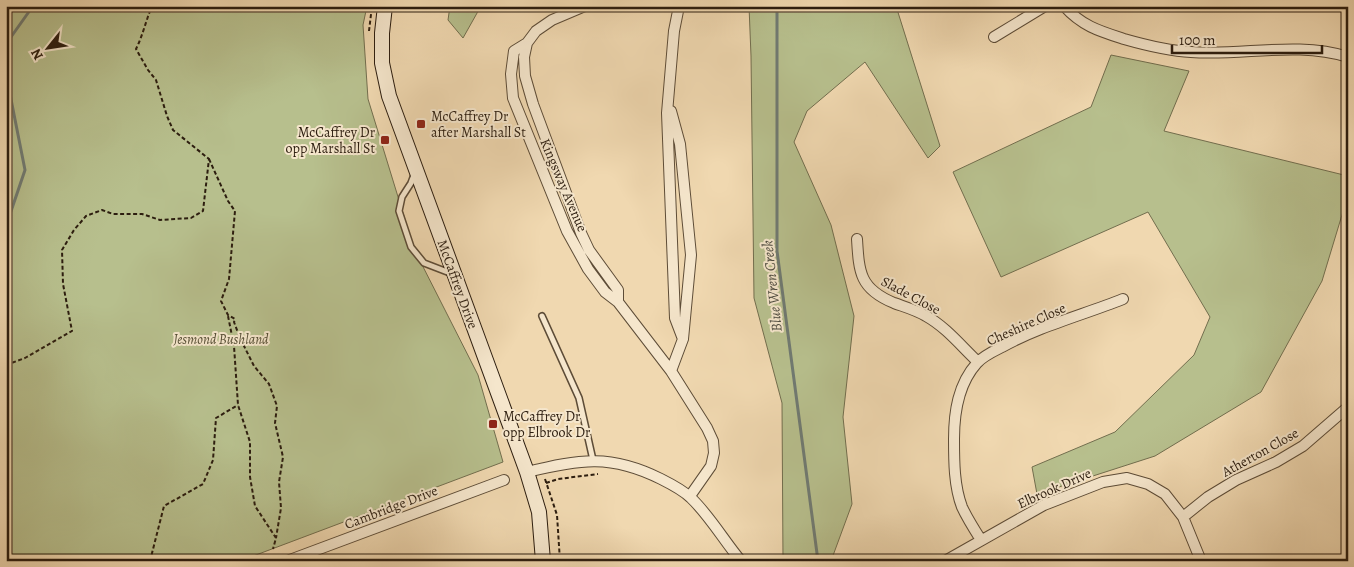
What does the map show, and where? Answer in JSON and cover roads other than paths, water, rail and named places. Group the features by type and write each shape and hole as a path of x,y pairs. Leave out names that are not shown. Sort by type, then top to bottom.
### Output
{"main road":[{"name":"McCaffrey Drive","path":"384,6 382,63 389,96 527,472 539,512 543,561"}],"street":[{"name":"Kingsway Avenue","path":"585,6 552,20 536,31 526,43 514,51 511,74 513,98 567,231 588,270 605,292 618,302 671,371 707,428 715,447 711,466 690,496"},
{"path":"679,6 674,31 668,93 668,164 675,318 683,339"},
{"path":"994,37 1046,6"},
{"path":"1064,6 1075,17 1095,30 1137,43 1165,49 1192,52 1309,50 1348,57"},
{"name":"Kingsway Avenue","path":"526,43 524,57 525,76 534,104 589,250 618,290 618,302"},
{"path":"668,93 680,144 691,254 683,339 671,371"},
{"name":"Slade Close","path":"857,239 860,271 870,289 878,295 927,316 944,329 978,362"},
{"name":"Cheshire Close","path":"981,540 962,504 956,477 954,416 963,385 978,362 1010,342 1123,299"},
{"name":"Atherton Close","path":"1183,517 1208,497 1236,480 1276,462 1303,446 1348,407"},
{"path":"527,472 558,464 593,460 625,465 646,472 690,496 741,561"},
{"name":"Elbrook Drive","path":"946,561 1044,505 1086,488 1115,479 1132,480 1157,488 1165,494 1183,517 1199,560"},
{"name":"Cambridge Drive","path":"287,561 504,480"}],"lane":[{"path":"416,168 411,183 402,197 399,211 411,247 424,263 455,276"},
{"path":"542,316 579,398 593,460"}],"waterway":[{"path":"6,44 33,6"},
{"name":"Blue Wren Creek","path":"777,6 777,251 818,561"},
{"path":"6,74 25,170 6,226"}],"place":[{"name":"McCaffrey Dr after Marshall St","path":"421,124"},
{"name":"McCaffrey Dr opp Marshall St","path":"385,140"},
{"name":"McCaffrey Dr opp Elbrook Dr","path":"493,424"}],"park label":[{"name":"Jesmond Bushland","path":"221,339"}]}
